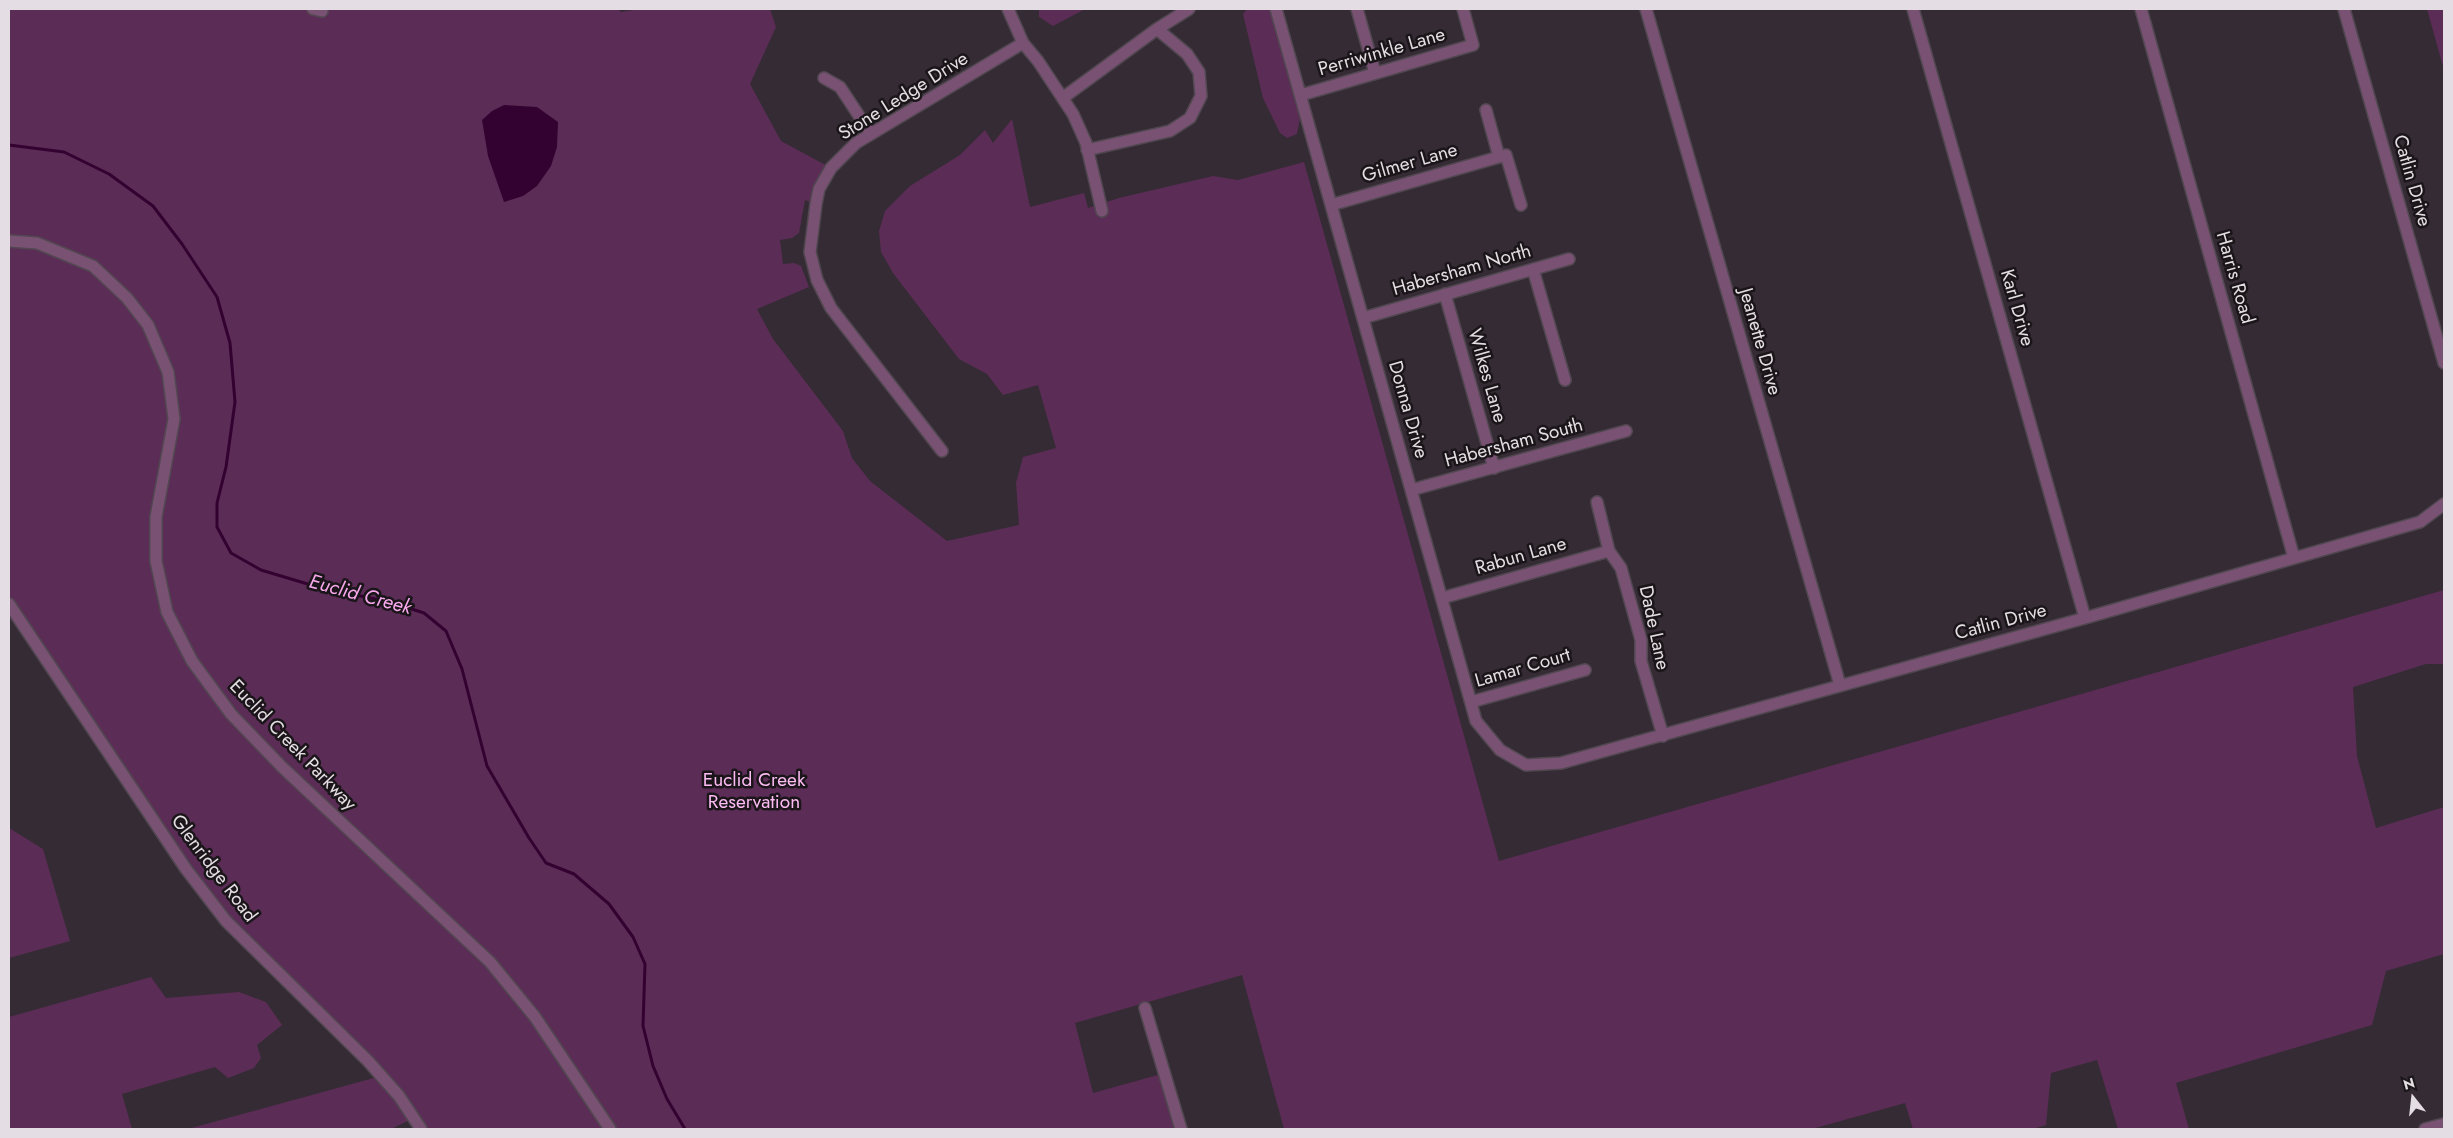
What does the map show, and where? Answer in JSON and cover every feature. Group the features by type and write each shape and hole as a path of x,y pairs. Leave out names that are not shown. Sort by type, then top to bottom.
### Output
{"street":[{"path":"1008,9 1023,43 1064,96 1088,150 1102,211"},
{"path":"1064,96 1157,29 1189,9"},
{"name":"Donna Drive","path":"1276,9 1476,722 1500,750 1526,765 1561,763"},
{"path":"1357,9 1375,73"},
{"name":"Perriwinkle Lane","path":"1301,95 1473,45 1463,9"},
{"name":"Jeanette Drive","path":"1646,9 1840,685"},
{"name":"Karl Drive","path":"1913,9 2085,618"},
{"name":"Harris Road","path":"2141,9 2294,558"},
{"name":"Catlin Drive","path":"2344,9 2444,363"},
{"path":"1088,150 1170,131 1190,118 1201,96 1199,72 1187,54 1157,29"},
{"name":"Stone Ledge Drive","path":"942,451 831,308 817,280 810,252 813,218 819,189 831,168 856,144 1023,43"},
{"path":"824,78 840,87 871,134"},
{"path":"1486,110 1499,157 1506,155 1521,205"},
{"name":"Gilmer Lane","path":"1331,205 1499,157"},
{"name":"Euclid Creek Parkway","path":"9,241 37,243 64,252 93,266 127,298 148,325 168,372 174,419 156,516 156,562 168,612 192,661 232,714 282,767 490,962 535,1017 610,1129"},
{"name":"Habersham North","path":"1363,318 1570,260"},
{"path":"1533,269 1565,380"},
{"name":"Wilkes Lane","path":"1445,294 1494,468"},
{"name":"Habersham South","path":"1411,490 1626,431"},
{"name":"Dade Lane","path":"1597,502 1609,551 1621,568 1624,577 1641,640 1641,660 1662,736"},
{"name":"Catlin Drive","path":"1561,763 2085,618 2420,522 2444,504"},
{"name":"Rabun Lane","path":"1442,598 1609,551"},
{"name":"Glenridge Road","path":"9,604 186,869 226,921 368,1061 399,1096 421,1129"},
{"name":"Lamar Court","path":"1471,702 1585,670"},
{"path":"1146,1008 1181,1129"},
{"path":"2425,1129 2442,1126"}],"green space":[{"name":"Euclid Creek Reservation","path":"9,9 618,9 621,12 639,9 770,9 776,27 750,84 781,141 831,168 816,204 805,200 799,233 792,238 780,240 783,264 794,263 801,266 809,287 757,309 773,339 843,431 852,458 870,481 947,541 1019,525 1016,483 1023,457 1056,448 1038,385 1003,395 987,374 959,359 893,273 881,252 879,231 885,211 910,186 960,155 985,130 993,143 1012,119 1030,207 1084,193 1088,208 1119,198 1213,176 1238,180 1304,162 1499,861 2444,590 2444,664 2426,664 2353,687 2357,756 2376,828 2444,807 2444,954 2386,971 2372,1025 2176,1083 2189,1129 2118,1129 2097,1060 2051,1073 2046,1125 2033,1129 1913,1129 1905,1103 1812,1129 1284,1129 1242,975 1075,1023 1093,1093 1165,1073 1181,1129 421,1129 414,1118 391,1129 188,1129 381,1076 226,921 9,604"},
{"path":"1039,9 1085,9 1053,26 1039,17"},
{"path":"1247,9 1270,9 1271,11 1300,118 1297,134 1287,138 1280,133 1263,98 1243,14"},
{"path":"2427,9 2444,9 2444,70"},
{"path":"9,828 43,849 70,941 9,958"},
{"path":"151,977 166,998 239,992 266,1002 282,1025 257,1045 261,1058 254,1068 228,1078 215,1067 122,1094 132,1129 9,1129 9,1017"}],"shaded area":[{"path":"504,105 537,107 558,122 557,147 551,166 537,186 523,196 504,202 488,156 482,120 492,111"}],"waterway":[{"name":"Euclid Creek","path":"9,145 64,152 109,174 153,206 182,244 217,297 230,343 235,402 226,467 217,503 217,527 231,553 261,570 321,588 390,602 424,613 446,631 462,669 487,766 529,838 546,863 574,874 609,904 633,937 645,964 643,1026 653,1066 667,1099 685,1129"}]}
